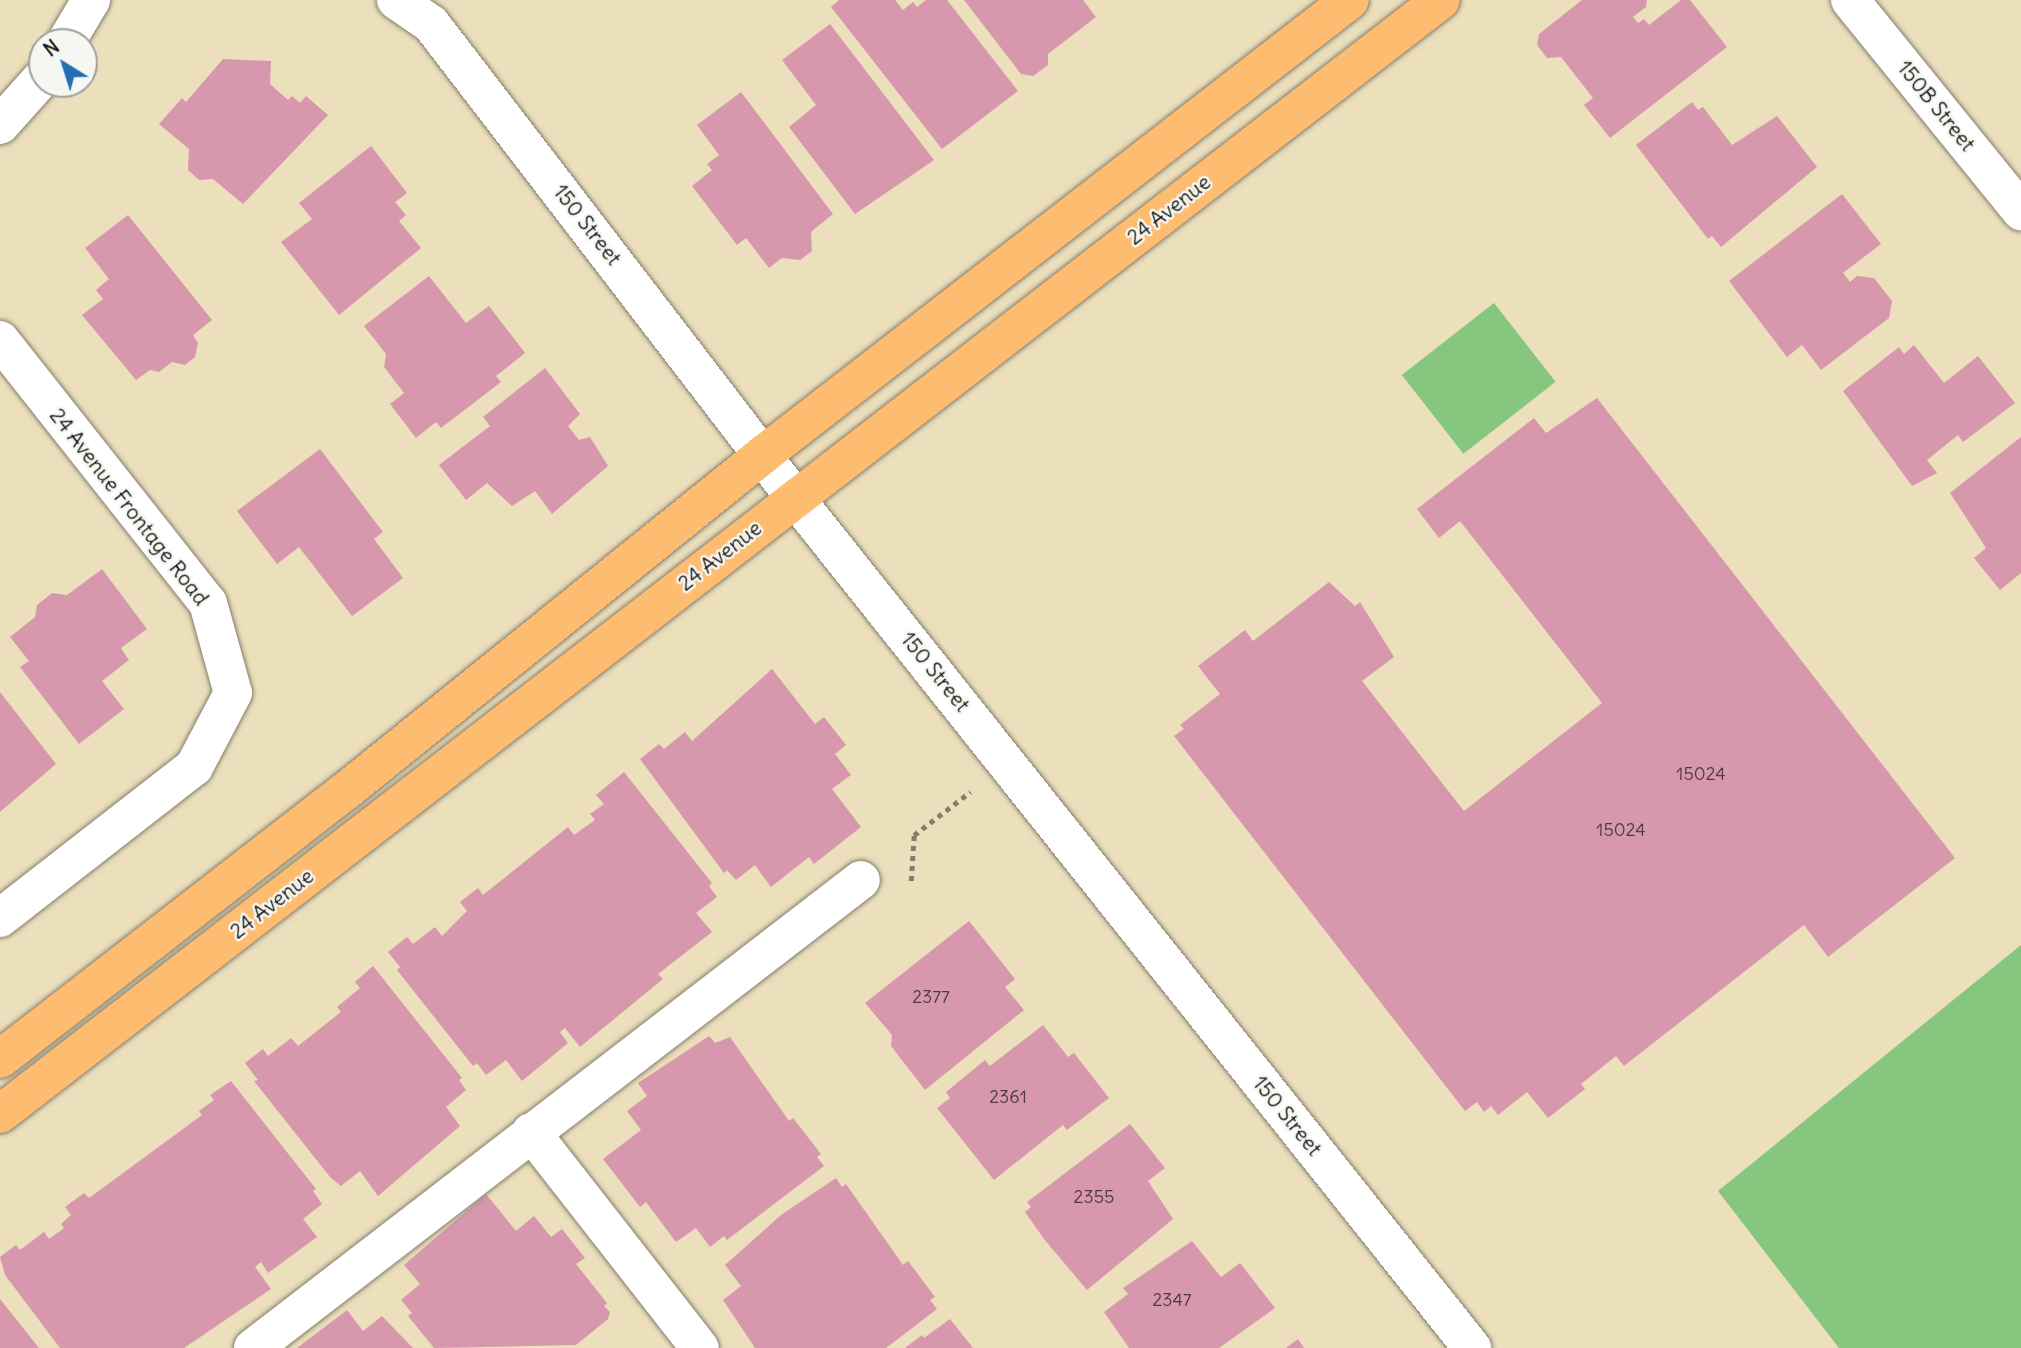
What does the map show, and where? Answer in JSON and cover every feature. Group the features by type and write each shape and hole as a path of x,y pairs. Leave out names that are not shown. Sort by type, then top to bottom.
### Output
{"main road":[{"name":"24 Avenue","path":"0,1059 347,790 764,454 1350,0"},
{"name":"24 Avenue","path":"0,1114 1441,0"}],"street":[{"path":"74,28 91,0"},
{"name":"150 Street","path":"396,0 431,23 764,454 795,498 1472,1348"},
{"name":"150B Street","path":"1850,0 2021,211"},
{"path":"0,125 28,94"},
{"name":"24 Avenue Frontage Road","path":"0,340 208,603 233,693 194,767 0,918"},
{"path":"253,1348 861,880"},
{"path":"531,1132 700,1348"}],"path":[{"path":"861,880 901,898 910,891 914,835 1007,763"}],"green space":[{"path":"1494,303 1556,382 1463,454 1402,375"},
{"path":"2021,945 2021,1348 1839,1348 1718,1191"}],"building":[{"path":"839,0 895,0 903,10 913,2 917,7 926,0 947,0 1018,91 942,149 831,7"},
{"path":"964,0 1083,0 1096,17 1048,54 1048,65 1033,76 1021,74"},
{"path":"1582,0 1647,0 1646,7 1633,17 1638,23 1644,19 1649,25 1681,0 1690,0 1727,47 1610,138 1584,105 1593,98 1561,57 1547,58 1537,45 1539,34"},
{"path":"830,24 934,160 855,214 789,127 816,105 782,60"},
{"path":"223,59 271,61 270,84 288,100 292,96 300,103 306,96 328,115 243,204 213,179 199,180 188,170 189,149 159,124 182,98 186,102"},
{"path":"741,92 833,214 811,232 812,251 800,260 782,258 769,268 746,238 737,245 692,186 712,170 707,164 719,155 697,125"},
{"path":"1692,102 1698,110 1703,107 1732,145 1777,116 1817,167 1721,247 1712,236 1708,239 1636,145"},
{"path":"371,146 407,193 395,202 406,215 399,221 421,248 339,315 281,242 312,219 299,203"},
{"path":"1842,194 1881,244 1843,273 1850,282 1857,276 1874,278 1892,301 1889,318 1821,370 1802,345 1787,357 1729,281"},
{"path":"128,215 212,320 193,335 198,343 195,357 185,365 172,362 159,372 150,370 136,380 82,315 103,299 96,290 109,279 85,248"},
{"path":"429,276 466,323 489,306 525,353 496,376 501,382 441,428 436,422 416,438 390,404 404,393 384,367 386,354 364,326"},
{"path":"1914,345 1944,383 1978,356 2015,403 1963,442 1958,435 1927,460 1937,473 1912,486 1843,391 1899,347 1904,354"},
{"path":"545,368 580,414 568,426 579,440 590,437 608,466 552,514 535,491 512,506 487,483 466,500 439,465 490,426 483,417"},
{"path":"1597,398 1955,858 1828,957 1804,925 1624,1066 1616,1056 1581,1084 1585,1089 1548,1118 1527,1092 1498,1115 1491,1106 1484,1112 1477,1102 1465,1111 1174,736 1184,729 1180,725 1220,694 1198,666 1245,630 1253,641 1329,582 1355,606 1360,602 1394,657 1362,681 1464,811 1602,703 1460,521 1439,538 1417,509 1534,418 1546,433"},
{"path":"2021,437 2021,573 2000,590 1974,558 1986,548 1950,493"},
{"path":"320,449 383,532 374,539 403,578 352,616 299,547 277,564 237,511"},
{"path":"102,569 147,629 121,648 129,660 102,681 124,709 79,744 20,667 29,661 10,637 35,617 37,605 52,593 67,595"},
{"path":"772,669 815,724 824,717 846,745 835,754 851,775 832,789 861,827 814,864 809,857 771,887 755,865 736,880 727,870 724,873 640,759 659,744 664,749 685,732 692,741"},
{"path":"0,692 56,764 0,812"},
{"path":"624,772 712,883 709,886 717,897 696,913 712,932 658,974 663,979 580,1047 565,1028 560,1032 568,1043 522,1081 506,1060 486,1075 477,1063 473,1066 397,970 400,967 388,952 407,937 413,944 435,927 442,936 467,911 460,902 478,888 483,895 568,827 574,835 595,820 590,814 604,804 596,795"},
{"path":"969,921 1015,979 1005,987 1024,1010 925,1090 891,1046 892,1035 865,1003"},
{"path":"373,966 462,1078 459,1080 466,1090 446,1107 460,1126 378,1196 360,1171 341,1186 330,1177 254,1081 258,1080 245,1063 263,1049 268,1056 291,1038 298,1046 341,1012 337,1007 360,988 355,982"},
{"path":"1043,1025 1068,1057 1074,1053 1109,1098 1067,1130 1063,1125 994,1180 937,1108 950,1098 946,1092 985,1060 990,1066"},
{"path":"709,1036 715,1043 730,1037 789,1121 793,1118 821,1154 817,1157 824,1166 727,1240 724,1236 710,1247 696,1228 676,1242 646,1202 640,1207 603,1159 641,1130 627,1111 647,1096 638,1083"},
{"path":"231,1081 316,1189 313,1191 322,1204 303,1219 317,1237 268,1273 261,1262 255,1267 271,1289 184,1348 60,1348 5,1275 0,1257 16,1245 20,1250 44,1232 49,1239 64,1228 61,1224 71,1215 65,1207 84,1193 89,1198 202,1115 199,1111 214,1100 210,1095"},
{"path":"1130,1124 1165,1168 1148,1181 1173,1219 1087,1290 1025,1212 1031,1207 1027,1202"},
{"path":"836,1178 842,1187 846,1184 903,1265 908,1261 935,1297 930,1300 937,1309 886,1348 755,1348 723,1300 741,1286 725,1265 781,1215"},
{"path":"486,1194 516,1231 534,1216 551,1237 562,1229 585,1258 576,1264 607,1303 604,1306 610,1312 608,1319 576,1345 434,1348 408,1316 412,1313 401,1300 420,1284 404,1265"},
{"path":"1192,1241 1221,1277 1240,1263 1275,1308 1219,1348 1129,1348 1104,1312 1128,1294 1123,1288"},
{"path":"0,1299 39,1348 0,1348"},
{"path":"347,1310 363,1331 382,1316 413,1348 297,1348"},
{"path":"950,1319 973,1348 905,1348 922,1335 924,1338"},
{"path":"1298,1339 1304,1348 1286,1348"}]}
